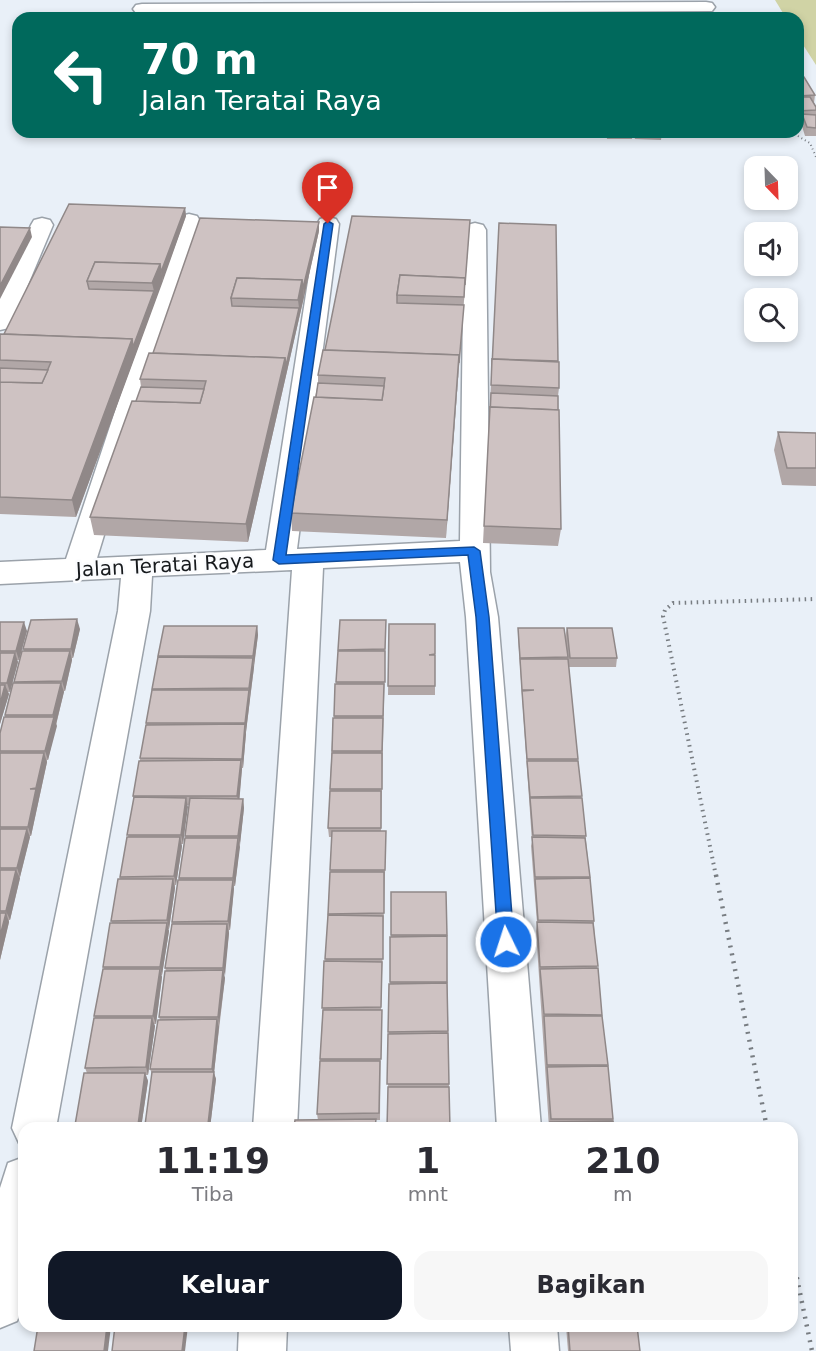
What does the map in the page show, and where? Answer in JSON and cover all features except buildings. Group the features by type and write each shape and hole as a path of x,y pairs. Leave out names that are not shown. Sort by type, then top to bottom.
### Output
{"street":[{"path":"142,9 706,8"},
{"path":"78,569 189,221"},
{"path":"275,1122 304,616 299,564 328,224"},
{"path":"0,323 42,225"},
{"path":"475,230 474,561 482,617 519,1122"},
{"name":"Jalan Teratai Raya","path":"0,573 78,569 136,587 299,564 474,561"},
{"path":"35,1122 136,587"},
{"path":"0,1304 18,1210"},
{"path":"262,1351 263,1332"},
{"path":"533,1332 535,1351"}],"path":[{"path":"801,138 810,143 816,157"},
{"path":"766,1122 663,616 665,610 673,603 816,599"},
{"path":"798,1283 812,1351"}],"green space":[{"path":"775,0 816,0 816,65 804,46 804,12 782,12"}],"route":[{"path":"328,224 279,560 474,551 482,617 506,942"}]}
